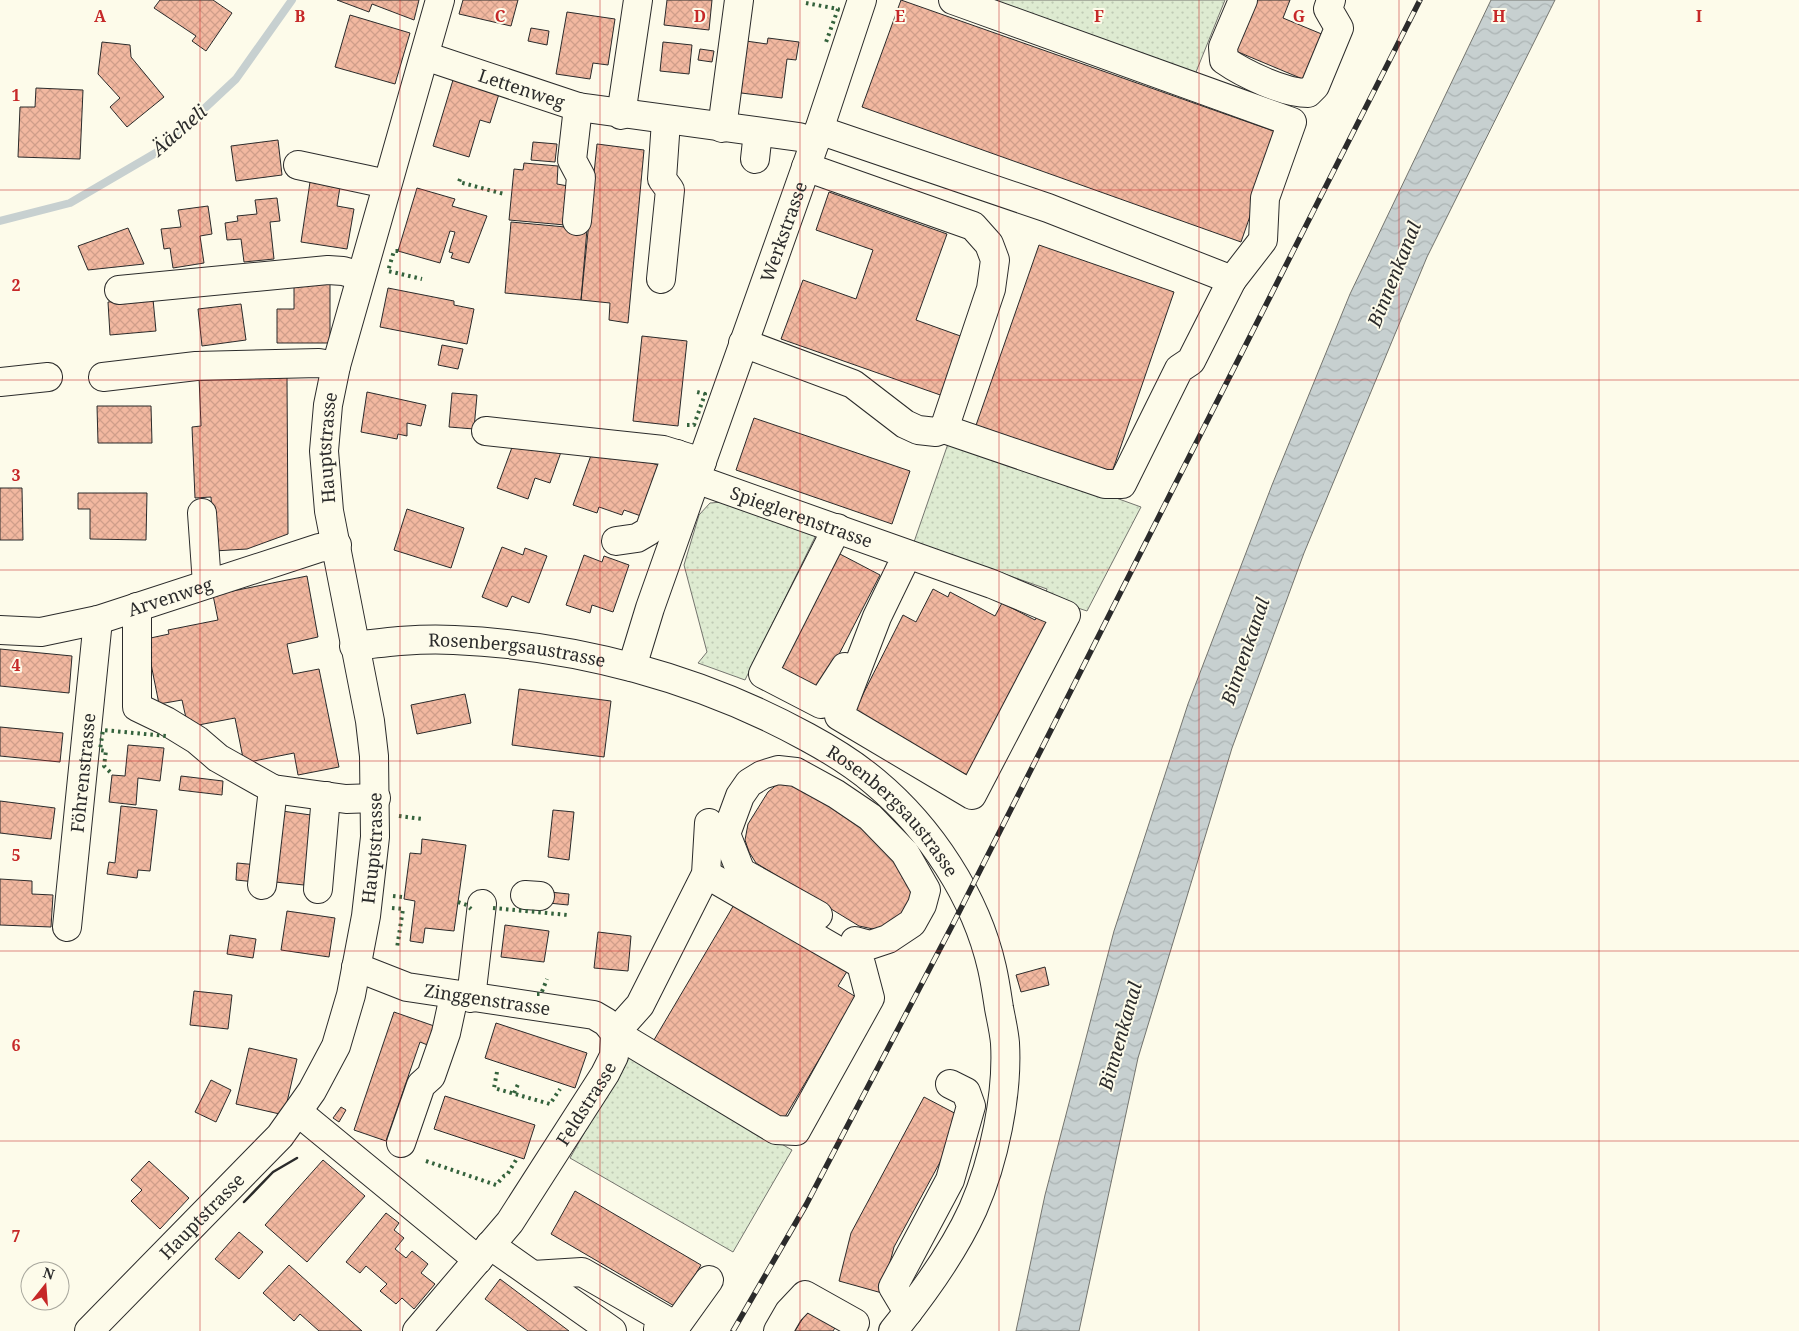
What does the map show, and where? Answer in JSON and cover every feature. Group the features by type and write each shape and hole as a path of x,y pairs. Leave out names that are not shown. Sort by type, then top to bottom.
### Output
{"street":[{"name":"Hauptstrasse","path":"89,1331 280,1136 326,1068 344,1023 366,916 375,837 376,798 370,721 329,511 324,450 328,405 336,366 440,0"},
{"path":"621,115 638,0"},
{"path":"722,128 738,0"},
{"name":"Werkstrasse","path":"632,666 691,465 743,343 813,146 862,0"},
{"path":"944,428 1105,484 1122,484 1179,368 1191,361 1232,280 1263,240 1265,198 1292,122 953,0"},
{"path":"1243,0 1224,47 1224,60 1236,68 1296,93 1308,93 1315,86 1339,28 1328,8 1331,0"},
{"name":"Lettenweg","path":"425,56 578,108 800,137 813,146"},
{"path":"578,108 572,160 581,177 578,221"},
{"path":"661,280 670,190 662,179 666,120"},
{"path":"755,158 758,132"},
{"path":"813,146 1048,208 1232,280"},
{"path":"743,343 800,372 854,384 905,424 918,430 936,432 944,428 991,289 995,260 989,244 972,226 813,146"},
{"path":"298,165 387,184"},
{"path":"119,290 328,270 343,270 361,276"},
{"path":"103,377 196,366 318,363 336,366"},
{"path":"0,382 48,377"},
{"path":"486,431 663,450 691,465 649,531 637,538 616,541"},
{"name":"Spieglerenstrasse","path":"691,465 837,528 907,555 992,584 1066,615 972,795 839,716 877,617"},
{"path":"202,513 207,584"},
{"path":"837,528 763,674 821,704 877,617 907,555"},
{"name":"Arvenweg","path":"0,630 41,632 98,620 319,548 337,545"},
{"path":"137,607 137,708 166,721 232,766 273,788 326,796 376,798"},
{"name":"Föhrenstrasse","path":"67,927 98,620"},
{"name":"Rosenbergsaustrasse","path":"354,646 399,641 453,640 570,654 632,666 726,698 786,726 839,755 875,781 906,812 943,859 972,910 992,965 1005,1042 1004,1093 990,1162 973,1209 949,1253 901,1322"},
{"path":"615,1033 640,1005 706,874 714,830 736,804 748,783 762,775 778,770 796,772 836,794 870,817 904,853 926,890 922,905 912,923 888,939 870,945 856,940"},
{"path":"262,886 273,788"},
{"path":"318,889 326,796"},
{"path":"714,830 741,872 818,916"},
{"name":"Zinggenstrasse","path":"356,967 407,987 463,997 594,1015 606,1022 615,1033 776,1130 796,1131 870,998 861,964 706,874"},
{"path":"402,1142 421,1085 431,1076 446,1033 463,997 482,904"},
{"name":"Feldstrasse","path":"432,1321 510,1222 605,1074 614,1056 615,1033"},
{"path":"901,1322 893,1287 950,1180 971,1106 966,1092 950,1084"},
{"path":"298,1112 484,1253 533,1275 612,1331"},
{"path":"533,1275 582,1272 676,1326"},
{"path":"647,1331 676,1326 709,1280"},
{"path":"778,1331 789,1312 805,1295 858,1328"}],"green space":[{"path":"974,0 1225,0 1194,77"},
{"path":"950,438 1141,507 1087,611 1044,597 1047,589 914,542"},
{"path":"723,502 816,535 745,680 698,663 707,652 684,565 699,515 710,503"},
{"path":"628,1056 792,1150 733,1252 570,1158"}],"water":[{"name":"Binnenkanal","path":"1491,0 1555,0 1427,257 1304,553 1232,748 1138,1058 1079,1331 1016,1331 1045,1195 1114,931 1188,704 1272,485 1350,294"}],"building":[{"path":"160,0 213,0 232,13 206,51 192,41 196,36 154,8"},
{"path":"337,0 419,0 414,20 372,4 369,12"},
{"path":"463,0 518,0 511,26 459,14"},
{"path":"667,0 712,0 709,30 664,25"},
{"path":"901,0 1279,133 1241,242 862,107"},
{"path":"1252,0 1290,0 1283,18 1324,35 1305,80 1231,49"},
{"path":"567,12 615,19 608,65 593,63 590,79 556,74"},
{"path":"350,15 410,33 395,84 335,67"},
{"path":"531,28 549,31 547,45 528,41"},
{"path":"768,38 799,42 796,60 787,59 782,98 733,92 739,40 767,44"},
{"path":"102,42 130,45 131,57 164,97 127,127 110,107 120,98 98,74"},
{"path":"663,42 692,45 689,74 660,71"},
{"path":"700,49 714,51 712,62 698,60"},
{"path":"453,80 499,94 490,123 480,120 469,157 433,146"},
{"path":"36,88 83,90 80,159 18,157 20,107 35,107"},
{"path":"278,140 282,175 236,181 231,146"},
{"path":"533,142 557,144 555,162 531,160"},
{"path":"597,144 644,150 628,323 609,320 610,303 581,300"},
{"path":"524,163 558,166 557,184 568,186 565,225 509,220 514,169 523,170"},
{"path":"310,182 340,187 337,206 354,209 347,249 301,242"},
{"path":"417,188 455,199 452,206 487,216 469,263 451,258 453,253 449,252 455,232 450,231 440,263 398,251"},
{"path":"829,192 947,234 916,320 966,338 946,397 781,339 803,280 856,299 873,250 816,230"},
{"path":"277,198 280,221 270,222 274,259 244,262 241,239 227,240 225,223 238,221 237,216 257,214 255,200"},
{"path":"208,206 212,234 200,236 204,263 173,268 170,248 164,249 161,229 181,227 178,210"},
{"path":"511,222 587,229 581,300 505,293"},
{"path":"128,228 144,264 88,270 78,246"},
{"path":"1039,245 1174,292 1110,478 974,431"},
{"path":"294,282 330,282 330,343 277,343 277,309 294,309"},
{"path":"388,288 454,301 454,305 474,309 467,344 380,327"},
{"path":"153,299 156,331 110,335 108,302"},
{"path":"241,304 246,340 202,346 198,309"},
{"path":"642,336 687,341 678,426 633,421"},
{"path":"442,345 463,349 458,369 438,365"},
{"path":"287,375 288,534 247,549 214,551 211,497 195,498 192,427 201,426 199,376"},
{"path":"367,392 426,405 421,426 407,423 407,436 398,434 397,439 361,432"},
{"path":"452,393 477,395 474,429 449,427"},
{"path":"97,406 151,406 152,443 98,443"},
{"path":"754,418 910,471 892,524 736,470"},
{"path":"514,442 561,452 550,483 535,478 528,499 497,488"},
{"path":"594,447 631,455 660,466 641,516 624,510 622,515 599,507 597,513 573,505"},
{"path":"0,488 22,488 23,540 0,540"},
{"path":"78,493 147,493 146,540 90,539 90,509 78,509"},
{"path":"407,509 464,528 451,568 394,550"},
{"path":"502,547 523,555 525,548 547,556 529,603 512,596 507,607 482,597"},
{"path":"838,553 880,575 819,693 777,670"},
{"path":"584,555 602,562 604,556 629,565 613,612 592,605 590,613 566,605"},
{"path":"307,576 318,637 287,644 293,674 319,669 339,767 298,775 294,753 244,763 235,718 188,727 182,700 159,704 146,639 169,634 168,630 218,620 213,595"},
{"path":"933,589 948,597 950,592 995,616 1002,603 1035,620 1039,613 1056,622 975,779 852,716 903,615 916,622"},
{"path":"0,649 72,656 69,693 0,686"},
{"path":"519,689 611,701 604,757 512,745"},
{"path":"465,694 471,723 417,734 411,705"},
{"path":"0,727 63,733 60,762 0,756"},
{"path":"128,745 164,748 160,781 138,778 136,805 109,802 112,775 125,776"},
{"path":"181,776 223,781 222,795 179,790"},
{"path":"780,782 813,786 874,829 914,884 906,915 878,930 859,926 756,863 749,852 745,840 748,824 768,792"},
{"path":"0,801 55,808 51,839 0,833"},
{"path":"121,806 157,810 150,871 138,870 137,878 107,874 109,862 115,863"},
{"path":"553,810 574,812 569,860 548,857"},
{"path":"282,811 311,815 304,885 275,882"},
{"path":"422,839 466,845 454,931 425,928 423,943 410,941 415,901 404,899 410,853 421,854"},
{"path":"237,863 258,865 256,882 236,880"},
{"path":"0,879 32,881 32,894 53,895 51,927 0,925"},
{"path":"540,891 569,894 568,905 539,902"},
{"path":"738,898 851,965 838,986 856,997 782,1122 651,1045"},
{"path":"287,911 335,918 329,957 281,950"},
{"path":"505,925 549,931 544,962 501,957"},
{"path":"598,932 631,936 628,971 594,968"},
{"path":"230,935 256,939 253,958 227,954"},
{"path":"1045,967 1049,985 1021,992 1016,975"},
{"path":"194,991 232,995 228,1029 190,1025"},
{"path":"394,1012 437,1027 430,1046 420,1042 386,1141 354,1130"},
{"path":"496,1023 587,1053 575,1088 485,1058"},
{"path":"249,1048 297,1059 284,1115 236,1104"},
{"path":"211,1080 231,1090 216,1122 195,1112"},
{"path":"445,1096 535,1125 524,1159 434,1129"},
{"path":"924,1097 964,1118 894,1247 882,1293 839,1281 851,1233"},
{"path":"341,1107 346,1110 339,1122 333,1118"},
{"path":"323,1160 365,1196 307,1262 265,1225"},
{"path":"149,1161 189,1198 160,1229 131,1201 142,1190 131,1180"},
{"path":"575,1191 701,1265 676,1307 551,1234"},
{"path":"386,1213 399,1223 394,1230 404,1238 395,1249 406,1258 412,1251 428,1264 421,1273 435,1284 414,1309 402,1298 396,1304 380,1291 387,1284 366,1266 360,1273 346,1262"},
{"path":"239,1232 263,1252 239,1279 215,1259"},
{"path":"289,1265 362,1331 319,1331 300,1314 294,1321 263,1293"},
{"path":"500,1279 569,1331 528,1331 485,1299"},
{"path":"812,1303 840,1320 833,1331 795,1331"}],"waterway":[{"name":"Äächeli","path":"0,221 70,203 159,151 236,79 292,0"}],"railway":[{"path":"733,1331 806,1205 953,924 1420,0"}],"hedge":[{"path":"806,3 838,9 825,45"},
{"path":"460,179 459,182 504,194"},
{"path":"398,251 394,251 388,271 422,279"},
{"path":"687,425 694,425 705,394 697,392"},
{"path":"110,772 104,766 106,751 100,750 103,730 166,736"},
{"path":"399,816 422,819"},
{"path":"393,896 403,897"},
{"path":"458,902 467,905 471,909"},
{"path":"392,908 403,909 397,948"},
{"path":"493,908 568,915"},
{"path":"537,994 541,994 547,979"},
{"path":"497,1072 494,1088 550,1104 560,1089"},
{"path":"514,1093 519,1082"},
{"path":"426,1161 496,1185 507,1175 516,1160"}],"wall":[{"path":"244,1202 273,1172 297,1158"}]}
